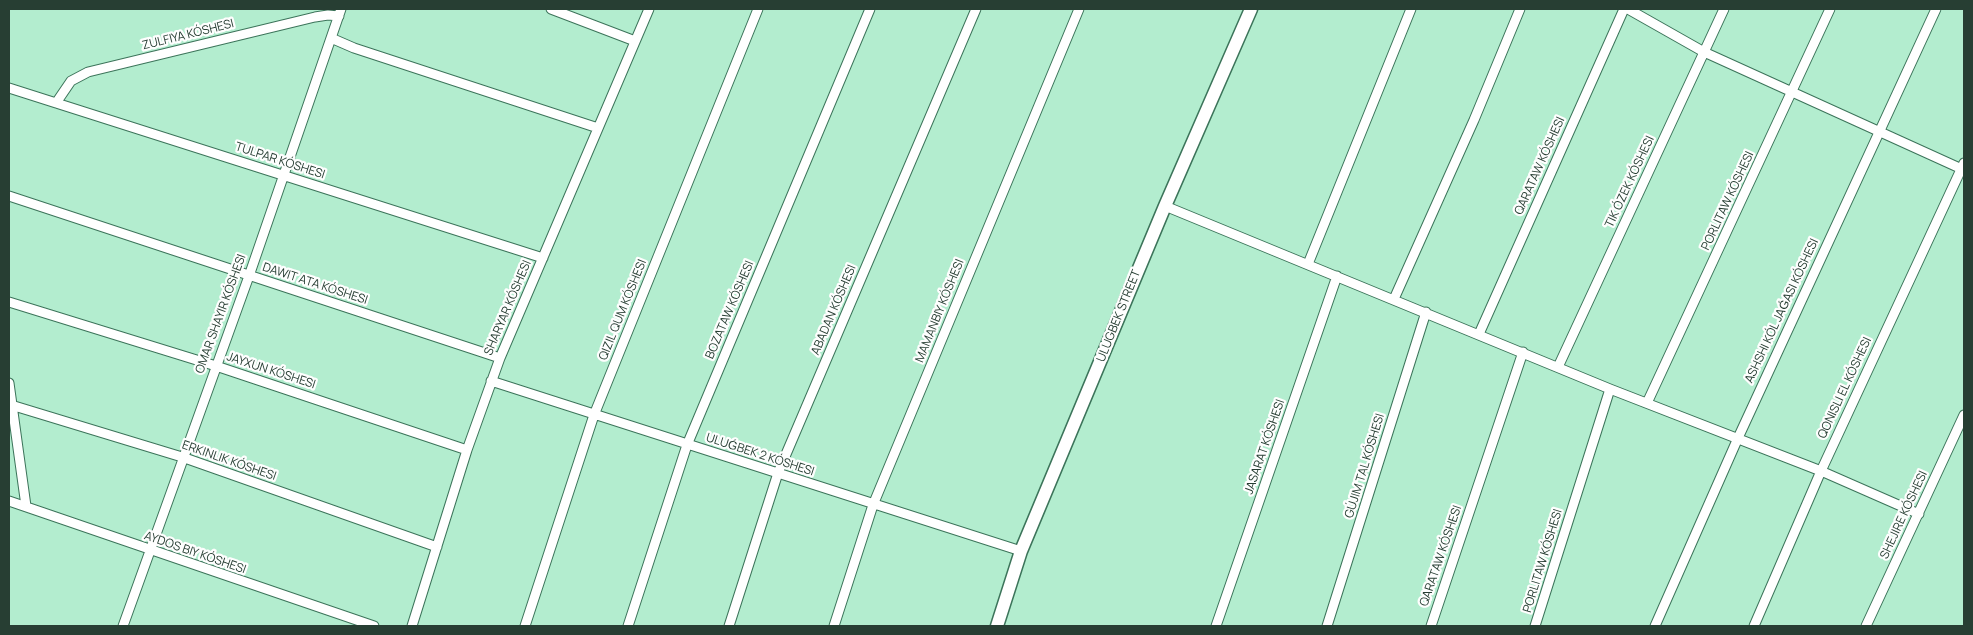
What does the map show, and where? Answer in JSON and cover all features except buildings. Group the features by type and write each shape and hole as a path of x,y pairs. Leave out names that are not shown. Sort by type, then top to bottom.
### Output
{"street":[{"path":"551,9 635,41"},
{"name":"SHARYAR KÓSHESI","path":"412,626 467,450 491,381 649,9"},
{"path":"525,626 594,415 758,9"},
{"name":"BOZATAW KÓSHESI","path":"628,626 687,445 870,9"},
{"name":"ABADAN KÓSHESI","path":"729,626 778,474 976,9"},
{"name":"MAMANBIY KÓSHESI","path":"834,626 873,505 1079,9"},
{"name":"ULUGBEK STREET","path":"997,626 1021,551 1164,206 1251,9"},
{"path":"1308,264 1411,9"},
{"path":"1394,299 1520,9"},
{"name":"QARATAW KÓSHESI","path":"1479,334 1624,9"},
{"path":"1628,9 1704,52 1963,167 1821,471 1754,626"},
{"name":"TIK ÓZEK KÓSHESI","path":"1558,367 1724,9"},
{"path":"1647,403 1830,9"},
{"path":"1655,626 1878,130 1936,9"},
{"path":"123,626 148,550 216,366 340,12"},
{"name":"ZULFIYA KÓSHESI","path":"56,102 71,81 88,72 340,12"},
{"path":"331,38 354,48 598,128"},
{"name":"TULPAR KÓSHESI","path":"9,88 543,258"},
{"path":"9,196 500,358"},
{"path":"1164,206 1647,403 1821,471 1918,514"},
{"name":"JASARAT KÓSHESI","path":"1216,626 1337,276"},
{"name":"JAYXUN KÓSHESI","path":"9,302 216,366 467,450"},
{"name":"GÚJIM TAL KÓSHESI","path":"1327,626 1426,312"},
{"name":"QARATAW KÓSHESI","path":"1431,626 1523,352"},
{"name":"ULUǴBEK 2 KÓSHESI","path":"491,381 1021,551"},
{"path":"9,384 26,506"},
{"path":"1535,626 1610,388"},
{"name":"ERKINLIK KÓSHESI","path":"12,405 182,457 437,547"},
{"name":"SHEJIRE KÓSHESI","path":"1866,626 1964,415"},
{"name":"AYDOS BIY KÓSHESI","path":"9,501 374,626"}]}
